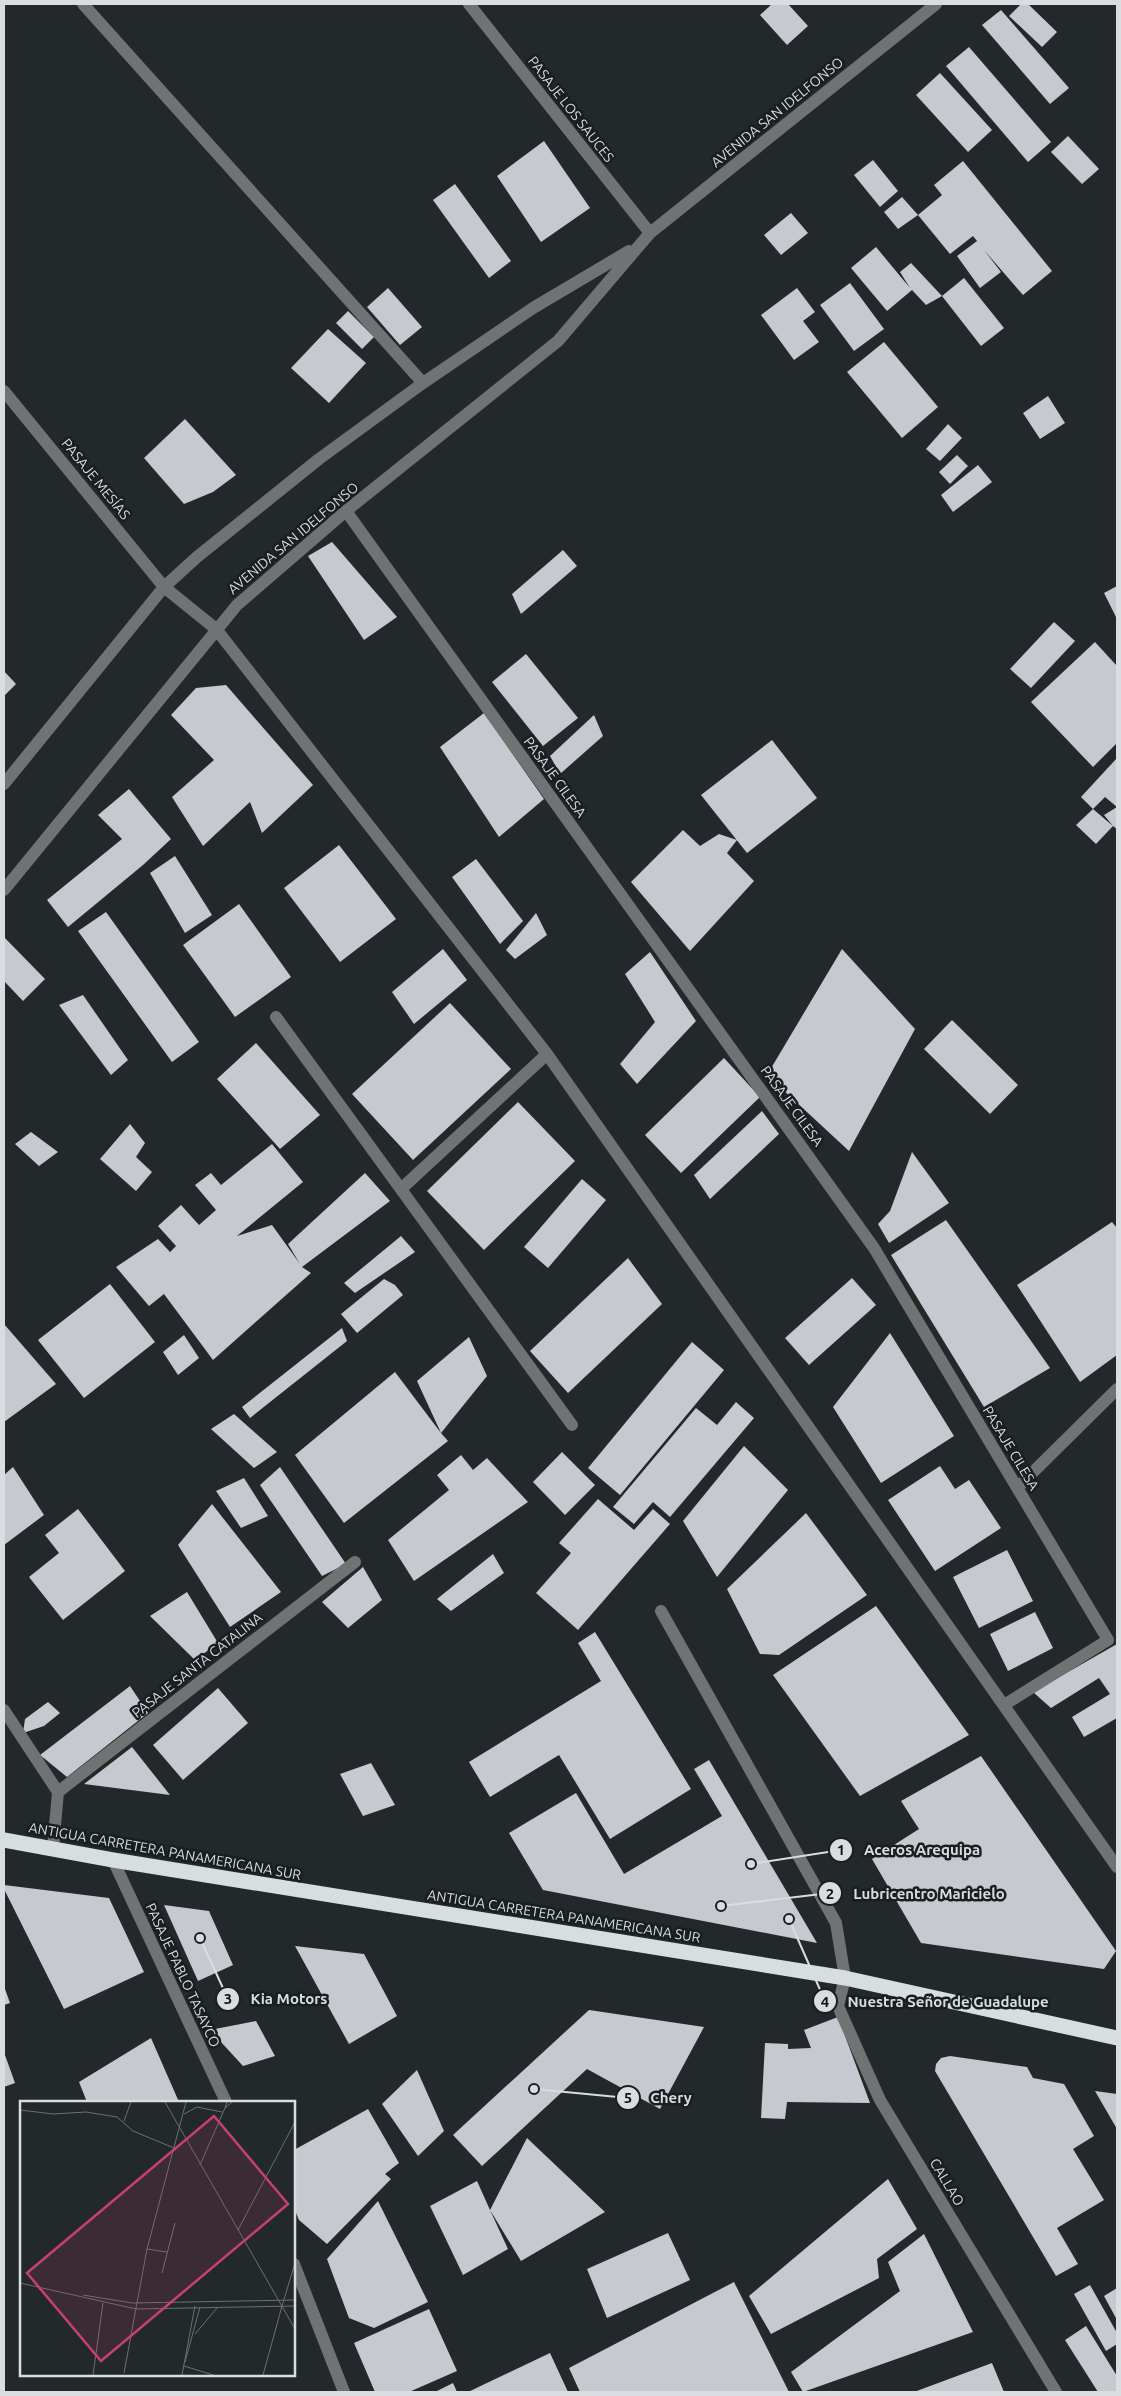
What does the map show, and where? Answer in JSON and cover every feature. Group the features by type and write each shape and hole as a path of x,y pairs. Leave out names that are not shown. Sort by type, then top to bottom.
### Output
{"highway":[{"name":"ANTIGUA CARRETERA PANAMERICANA SUR","path":"4,1840 113,1860 845,1978 1117,2038"}],"street":[{"path":"83,4 422,383"},
{"name":"PASAJE LOS SAUCES","path":"469,4 650,232"},
{"name":"AVENIDA SAN IDELFONSO","path":"4,890 237,605 346,512 558,341 650,232 936,4"},
{"name":"AVENIDA SAN IDELFONSO","path":"4,784 164,587 197,557 319,459 422,383 533,308 637,246"},
{"name":"PASAJE MESÍAS","path":"4,391 164,587 216,629 547,1054 1117,1866"},
{"name":"PASAJE CILESA","path":"346,512 874,1248 1108,1640 1004,1706"},
{"path":"276,1017 572,1425"},
{"path":"400,1189 547,1054"},
{"path":"1017,1488 1117,1389"},
{"name":"PASAJE SANTA CATALINA","path":"58,1792 355,1562"},
{"path":"661,1611 836,1923 845,1978"},
{"path":"4,1710 58,1792 53,1848"},
{"name":"PASAJE PABLO TASAYCO","path":"113,1860 226,2101"},
{"name":"CALLAO","path":"845,1978 838,2006 880,2100 1056,2392"},
{"path":"295,2267 344,2392"}],"building":[{"path":"772,4 788,4 808,26 787,45 760,15"},
{"path":"1021,4 1028,4 1057,32 1042,47 1009,16"},
{"path":"1001,10 1069,88 1050,104 982,25"},
{"path":"969,47 1051,142 1028,162 946,66"},
{"path":"940,73 992,130 968,152 916,95"},
{"path":"1068,136 1099,169 1082,184 1051,152"},
{"path":"544,141 590,208 541,242 497,176"},
{"path":"873,160 898,191 880,207 854,175"},
{"path":"963,161 1052,271 1023,295 984,250 1001,272 980,288 957,256 977,241 973,236 950,254 918,215 942,195 934,185"},
{"path":"455,184 511,261 489,278 433,200"},
{"path":"902,197 918,215 898,229 884,212"},
{"path":"791,213 808,233 781,255 764,235"},
{"path":"876,247 910,288 900,272 911,263 942,296 926,305 912,290 887,311 851,268"},
{"path":"964,278 1004,328 981,346 942,296"},
{"path":"850,283 884,329 854,351 820,305"},
{"path":"388,288 422,327 400,345 367,307"},
{"path":"797,288 815,312 803,321 819,342 794,360 761,315"},
{"path":"348,311 374,337 362,349 336,323"},
{"path":"328,329 366,363 329,403 291,368"},
{"path":"884,342 938,407 902,438 847,372"},
{"path":"1048,396 1065,423 1040,439 1023,413"},
{"path":"185,419 236,475 213,492 184,504 144,458"},
{"path":"948,424 962,438 940,461 926,449"},
{"path":"957,455 968,466 950,484 939,472"},
{"path":"978,465 992,482 953,512 941,495"},
{"path":"332,542 397,617 364,640 308,556"},
{"path":"563,550 577,566 521,614 512,594"},
{"path":"1117,586 1117,616 1116,617 1104,593"},
{"path":"1054,622 1075,641 1031,688 1010,669"},
{"path":"1095,642 1117,666 1117,743 1093,767 1031,702"},
{"path":"526,654 578,718 543,746 492,682"},
{"path":"4,671 16,684 4,696"},
{"path":"226,685 313,785 262,833 250,802 203,846 172,797 214,760 171,715 196,688"},
{"path":"484,713 544,799 499,837 440,747"},
{"path":"594,715 603,736 560,774 550,756"},
{"path":"772,740 817,798 747,853 701,795"},
{"path":"1117,758 1117,807 1105,797 1093,809 1081,797"},
{"path":"129,789 171,839 143,865 68,927 47,900 122,839 98,815"},
{"path":"1117,807 1117,829 1104,815"},
{"path":"1093,809 1113,826 1096,844 1076,825"},
{"path":"683,830 700,846 719,834 737,840 727,853 754,881 690,951 631,882"},
{"path":"339,845 396,919 340,962 284,888"},
{"path":"175,856 212,915 185,933 150,873"},
{"path":"476,859 523,921 500,944 452,877"},
{"path":"239,904 291,977 235,1017 183,945"},
{"path":"106,912 199,1042 172,1062 78,931"},
{"path":"536,913 547,935 515,959 506,950"},
{"path":"4,937 45,979 23,1001 4,981"},
{"path":"443,949 467,980 414,1024 392,992"},
{"path":"842,949 915,1029 849,1151 767,1075"},
{"path":"650,952 696,1021 637,1084 620,1064 655,1022 625,974"},
{"path":"83,995 128,1060 111,1075 59,1005"},
{"path":"450,1003 511,1069 413,1160 352,1094"},
{"path":"952,1020 1018,1085 990,1114 924,1049"},
{"path":"256,1043 320,1115 280,1149 217,1079"},
{"path":"724,1058 760,1097 681,1173 645,1135"},
{"path":"518,1102 575,1161 484,1250 427,1191"},
{"path":"762,1111 779,1134 710,1199 694,1175"},
{"path":"130,1124 145,1143 136,1157 152,1172 136,1191 100,1159"},
{"path":"31,1132 58,1152 39,1166 15,1144"},
{"path":"272,1144 303,1182 237,1236 272,1225 300,1264 288,1244 365,1173 390,1201 302,1267 311,1273 213,1360 164,1294 149,1306 116,1267 158,1239 170,1252 176,1246 158,1226 181,1205 199,1225 216,1210 195,1185 211,1173 221,1185"},
{"path":"912,1152 949,1203 889,1243 878,1224 890,1211"},
{"path":"582,1179 606,1200 548,1268 524,1247"},
{"path":"946,1220 1050,1368 984,1407 891,1255"},
{"path":"1112,1222 1117,1228 1117,1355 1080,1382 1017,1285"},
{"path":"401,1236 415,1252 355,1293 344,1283"},
{"path":"628,1258 662,1304 568,1393 530,1351"},
{"path":"852,1278 876,1305 809,1365 785,1338"},
{"path":"384,1279 395,1285 403,1295 357,1333 341,1314"},
{"path":"110,1284 155,1342 84,1398 38,1340"},
{"path":"4,1324 56,1384 4,1422"},
{"path":"342,1328 347,1341 250,1418 242,1407"},
{"path":"890,1333 954,1436 881,1483 833,1407"},
{"path":"184,1335 199,1358 178,1375 163,1352"},
{"path":"469,1337 487,1376 441,1433 417,1381"},
{"path":"692,1342 724,1370 620,1495 588,1468"},
{"path":"395,1372 448,1441 344,1523 295,1455"},
{"path":"736,1402 754,1418 670,1517 653,1502 634,1524 613,1507 696,1408 717,1425"},
{"path":"234,1414 277,1452 254,1468 211,1429"},
{"path":"744,1446 788,1490 717,1577 683,1521"},
{"path":"562,1452 595,1485 565,1515 533,1482"},
{"path":"461,1455 473,1470 487,1458 528,1502 414,1581 388,1540 449,1490 437,1475"},
{"path":"940,1466 955,1489 969,1480 1001,1528 935,1571 888,1500"},
{"path":"13,1467 44,1515 4,1545 4,1475"},
{"path":"280,1467 346,1564 322,1576 260,1485"},
{"path":"244,1478 268,1516 241,1528 216,1491"},
{"path":"598,1499 634,1530 653,1509 670,1524 578,1630 536,1593 571,1553 559,1543"},
{"path":"212,1504 281,1592 230,1627 178,1545"},
{"path":"78,1509 125,1571 63,1620 29,1577 59,1553 45,1535"},
{"path":"806,1513 867,1595 779,1655 760,1654 727,1589"},
{"path":"1007,1550 1033,1601 979,1628 953,1577"},
{"path":"493,1554 504,1573 451,1611 437,1599"},
{"path":"363,1567 382,1600 348,1628 322,1602"},
{"path":"187,1592 218,1643 195,1660 150,1616"},
{"path":"876,1606 969,1735 860,1796 773,1675"},
{"path":"1035,1612 1053,1648 1008,1671 990,1634"},
{"path":"595,1632 691,1789 610,1839 559,1755 490,1797 469,1762 601,1681 578,1643"},
{"path":"1117,1644 1117,1718 1084,1737 1072,1717 1110,1694 1099,1678 1051,1708 1033,1692"},
{"path":"130,1686 148,1713 67,1777 40,1755"},
{"path":"218,1688 248,1723 183,1780 153,1745"},
{"path":"48,1702 60,1713 44,1726 23,1733 25,1719"},
{"path":"132,1747 170,1795 84,1784"},
{"path":"981,1756 1116,1951 1104,1969 921,1943 872,1859 919,1829 901,1801"},
{"path":"709,1760 817,1943 543,1890 509,1833 576,1793 624,1874 722,1816 694,1769"},
{"path":"371,1763 395,1805 363,1816 340,1774"},
{"path":"4,1885 109,1898 144,1972 64,2009 4,1889"},
{"path":"164,1905 209,1911 233,1965 198,1981"},
{"path":"295,1946 364,1954 397,2016 349,2044"},
{"path":"4,1986 10,2003 4,2005"},
{"path":"589,2010 704,2027 660,2109 587,2069 482,2166 453,2135"},
{"path":"838,2017 870,2103 787,2102 785,2119 761,2118 765,2043 788,2044 788,2049 811,2048 804,2030"},
{"path":"256,2021 275,2056 243,2066 210,2030"},
{"path":"151,2038 179,2101 87,2101 79,2082"},
{"path":"4,2056 15,2083 4,2087"},
{"path":"950,2056 1027,2067 1033,2078 1064,2084 1094,2136 1073,2149 1104,2200 1057,2228 1078,2264 1056,2276 935,2071 936,2064 941,2058"},
{"path":"417,2070 444,2131 418,2156 382,2104"},
{"path":"1095,2091 1117,2094 1117,2129"},
{"path":"368,2109 399,2163 385,2174 391,2179 327,2244 299,2220 295,2210 295,2149"},
{"path":"527,2138 605,2212 521,2261 490,2210"},
{"path":"888,2179 917,2229 877,2259 879,2278 771,2334 749,2296"},
{"path":"477,2181 508,2249 463,2275 430,2206"},
{"path":"378,2201 428,2302 374,2328 349,2318 327,2259"},
{"path":"668,2233 690,2280 607,2318 587,2269"},
{"path":"924,2234 973,2332 803,2392 791,2372 900,2291 888,2262"},
{"path":"734,2282 789,2392 580,2392 569,2368"},
{"path":"1090,2285 1117,2333 1117,2344 1106,2351 1074,2294"},
{"path":"1117,2288 1117,2320 1104,2296"},
{"path":"429,2309 457,2371 409,2392 375,2392 354,2343"},
{"path":"1086,2326 1117,2376 1117,2392 1098,2392 1065,2340"},
{"path":"550,2353 568,2392 468,2392"},
{"path":"992,2363 1004,2392 914,2392"},
{"path":"453,2383 457,2392 435,2392"}],"place":[{"name":"Aceros Arequipa","path":"751,1864"},
{"name":"Lubricentro Maricielo","path":"721,1906"},
{"name":"Nuestra Señor de Guadalupe","path":"789,1919"},
{"name":"Kia Motors","path":"200,1938"},
{"name":"Chery","path":"534,2089"}]}
